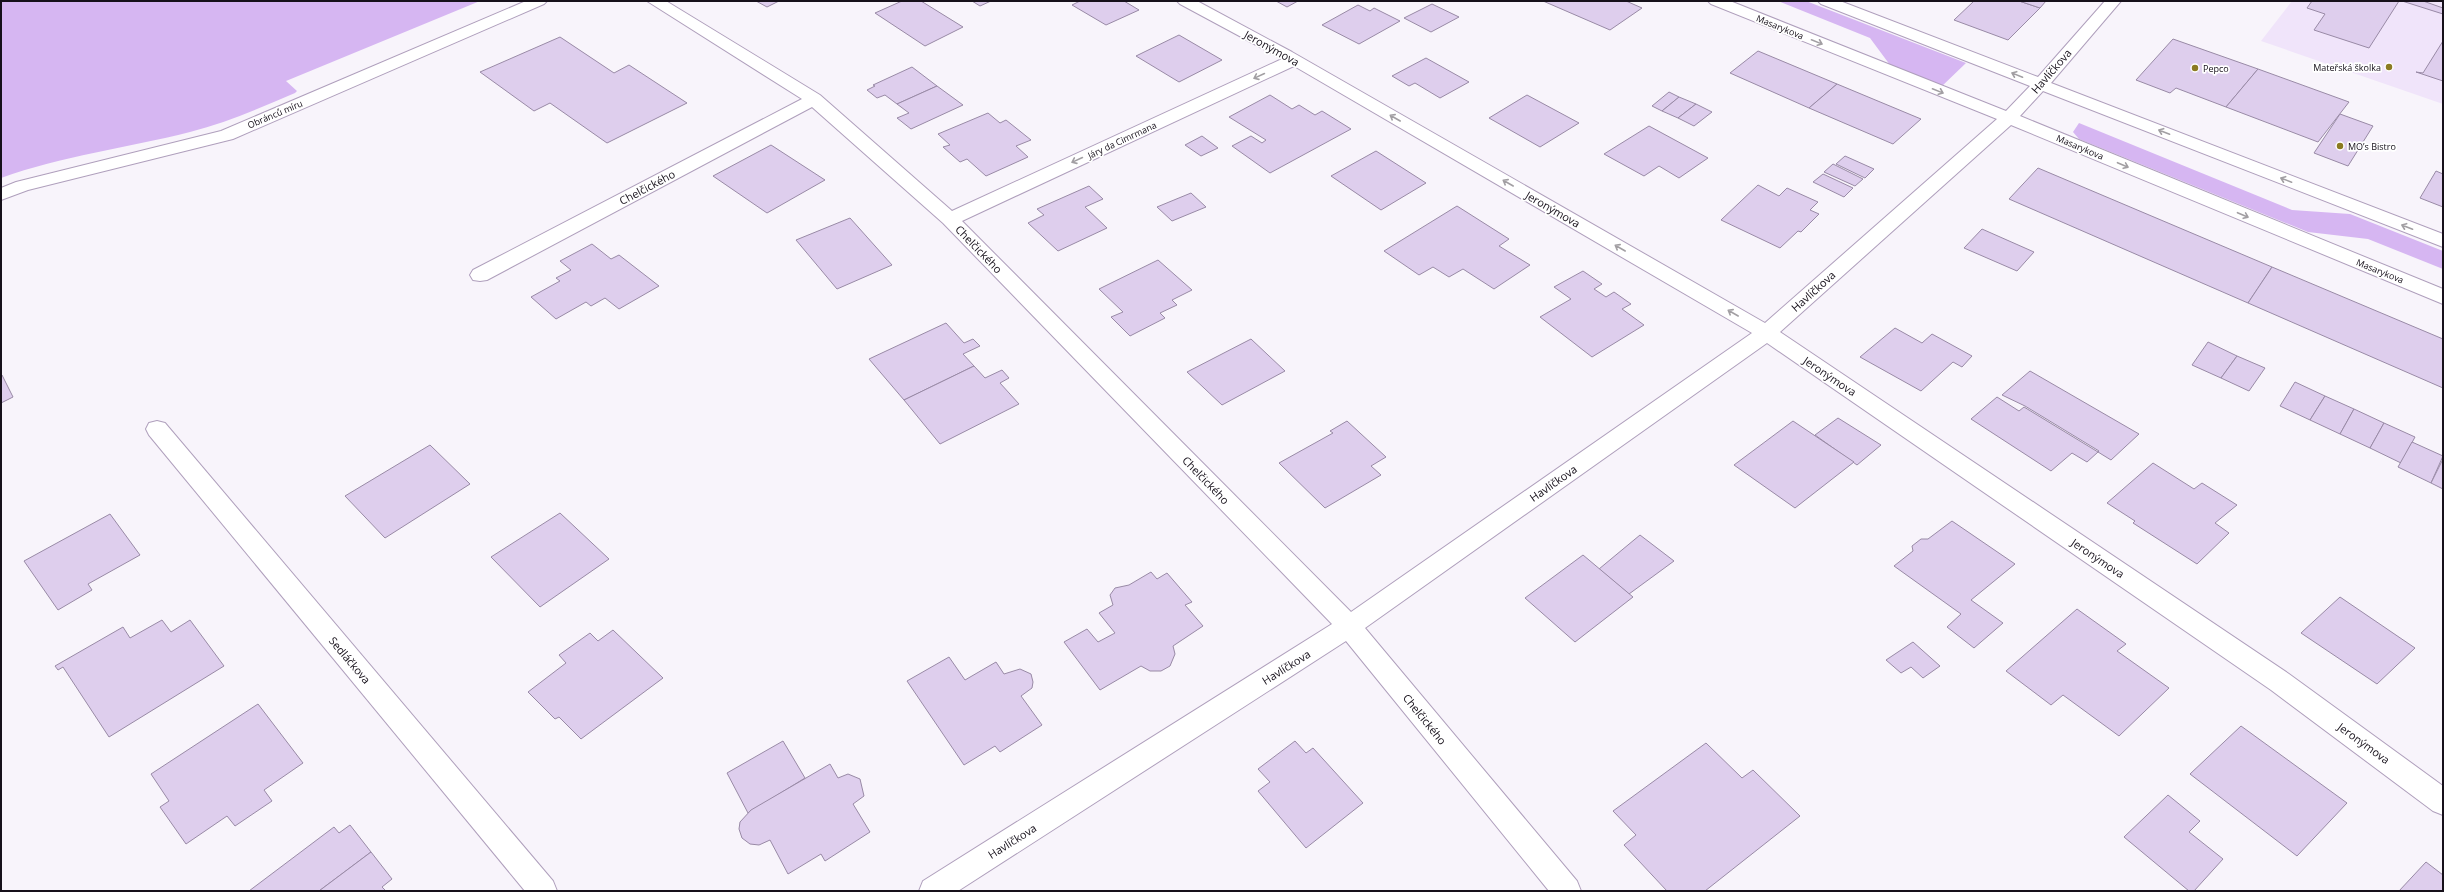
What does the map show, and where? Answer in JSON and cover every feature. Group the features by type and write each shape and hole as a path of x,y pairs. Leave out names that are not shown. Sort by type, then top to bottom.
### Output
{"street":[{"name":"Obránců míru","path":"1,194 22,186 227,135 539,1"},
{"name":"Chelčického","path":"656,1 814,99 950,219 1349,626 1567,891"},
{"name":"Jeronýmova","path":"1185,1 1294,60 1767,333 2280,682 2443,802"},
{"name":"Masarykova","path":"1716,1 2008,118 2443,297"},
{"path":"1826,1 2443,241"},
{"name":"Havlíčkova","path":"933,891 1349,626 1767,333 2008,118 2041,84 2113,1"},
{"name":"Járy da Cimrmana","path":"950,219 1294,60"},
{"name":"Chelčického","path":"480,275 814,99"},
{"name":"Sedláčkova","path":"157,430 543,891"}],"shaded area":[{"path":"1,1 480,1 286,81 297,91 295,93 230,120 166,138 47,164 1,178"},
{"path":"1778,1 1806,1 1966,63 1941,87 1890,65 1870,38"},
{"name":"Mateřská školka","path":"2292,1 2443,1 2443,104 2261,41"},
{"path":"2079,123 2292,210 2350,214 2443,251 2443,269 2368,239 2308,232 2079,139 2073,132"}],"building":[{"path":"756,1 779,1 767,7"},
{"path":"902,1 921,1 963,27 925,46 875,13"},
{"path":"972,1 991,1 980,6"},
{"path":"1080,1 1124,1 1139,10 1106,25 1072,5"},
{"path":"1276,1 1298,1 1287,7"},
{"path":"1543,1 1626,1 1642,8 1610,30"},
{"path":"1974,1 2019,1 2040,8 2008,40 1954,20"},
{"path":"2019,1 2046,1 2040,8"},
{"path":"2312,1 2399,1 2369,48 2314,30 2325,14 2307,8"},
{"path":"2402,1 2423,1 2443,8 2443,14"},
{"path":"1432,4 1459,17 1431,32 1404,18"},
{"path":"1358,5 1370,11 1374,8 1400,21 1359,44 1322,25"},
{"path":"1179,35 1222,60 1179,82 1136,56"},
{"path":"560,37 614,73 629,65 687,103 607,143 550,103 534,111 480,72"},
{"path":"2173,39 2258,69 2226,107 2176,88 2170,93 2136,80"},
{"path":"2443,41 2443,81 2416,72 2423,73"},
{"path":"1758,51 1837,84 1809,108 1730,73"},
{"path":"1426,58 1469,82 1440,98 1415,83 1409,86 1392,76"},
{"path":"912,67 937,86 897,104 885,95 877,98 867,90 875,86 873,85"},
{"path":"2258,69 2349,102 2318,142 2226,107"},
{"path":"1837,84 1921,119 1893,144 1809,108"},
{"path":"937,86 963,105 911,129 897,118 909,113 897,104"},
{"path":"1669,92 1679,97 1662,111 1652,106"},
{"path":"1270,95 1292,109 1299,105 1315,115 1322,111 1351,129 1270,173 1232,146 1251,136 1262,143 1266,140 1229,117"},
{"path":"1527,95 1579,123 1540,147 1489,118"},
{"path":"1679,97 1696,104 1678,118 1662,111"},
{"path":"1696,104 1712,112 1694,126 1678,118"},
{"path":"988,113 1000,123 1006,120 1031,140 1016,146 1028,157 986,176 967,159 960,162 943,147 950,145 938,134"},
{"path":"2340,114 2373,126 2348,166 2314,153"},
{"path":"1649,126 1708,158 1679,178 1659,166 1644,176 1604,154"},
{"path":"1202,136 1218,148 1201,156 1185,145"},
{"path":"771,145 825,180 767,213 713,176"},
{"path":"1376,151 1426,183 1381,210 1331,176"},
{"path":"1845,156 1874,169 1865,178 1836,164"},
{"path":"1833,164 1863,179 1855,186 1824,172"},
{"path":"2038,168 2272,267 2248,303 2009,199"},
{"path":"2436,171 2443,174 2443,207 2420,198"},
{"path":"1823,174 1853,188 1844,197 1813,182"},
{"path":"1758,185 1779,196 1787,188 1818,202 1810,210 1819,214 1801,232 1798,231 1780,248 1721,220"},
{"path":"1089,186 1103,199 1085,207 1107,228 1058,251 1028,223 1044,215 1037,209"},
{"path":"1191,193 1206,207 1172,221 1157,207"},
{"path":"1457,206 1509,239 1499,246 1530,265 1494,289 1463,269 1449,277 1433,267 1419,275 1384,251"},
{"path":"850,218 892,265 837,289 796,240"},
{"path":"1982,229 2034,252 2017,271 1964,248"},
{"path":"592,244 611,259 619,255 659,286 619,309 605,298 591,306 586,302 556,319 531,297 560,281 556,278 571,270 560,261"},
{"path":"1158,260 1192,290 1172,300 1177,305 1160,313 1165,318 1130,336 1111,317 1123,312 1099,289"},
{"path":"2272,267 2443,339 2443,388 2248,303"},
{"path":"1583,271 1602,284 1594,289 1606,297 1614,292 1631,304 1622,309 1644,325 1592,357 1540,317 1571,299 1554,287"},
{"path":"946,323 964,343 973,339 980,346 963,354 974,366 904,400 869,359"},
{"path":"1895,328 1922,343 1932,334 1972,356 1962,367 1953,362 1921,391 1860,357"},
{"path":"1251,339 1285,371 1222,405 1187,372"},
{"path":"2208,342 2237,356 2221,378 2192,365"},
{"path":"2237,356 2265,368 2249,391 2221,378"},
{"path":"974,366 985,378 1002,370 1009,378 1000,383 1019,404 940,444 904,400"},
{"path":"2030,371 2139,434 2111,460 2098,452 2099,451 2025,406 2002,395"},
{"path":"2,375 13,397 1,403 1,376"},
{"path":"2295,382 2325,396 2310,420 2280,406"},
{"path":"2325,396 2354,409 2340,434 2310,420"},
{"path":"1997,397 2019,411 2024,407 2098,452 2087,462 2072,453 2051,471 1971,419"},
{"path":"2354,409 2384,423 2370,448 2340,434"},
{"path":"1838,418 1881,445 1857,465 1815,435"},
{"path":"1347,421 1386,457 1371,466 1381,475 1325,508 1279,463 1333,433 1330,431"},
{"path":"1793,421 1854,462 1795,508 1734,465"},
{"path":"2384,423 2415,437 2401,463 2370,448"},
{"path":"2412,442 2443,456 2431,483 2398,467"},
{"path":"430,445 470,484 385,538 345,496"},
{"path":"2443,459 2443,489 2431,483"},
{"path":"2153,463 2194,489 2202,483 2237,505 2215,523 2229,533 2197,564 2133,523 2135,521 2107,503"},
{"path":"560,513 609,559 540,607 491,557"},
{"path":"110,514 140,555 88,584 92,590 58,610 24,561"},
{"path":"1952,521 2015,564 1971,600 2003,623 1974,648 1947,627 1961,614 1894,566 1913,551 1912,546 1921,539 1928,539"},
{"path":"1640,535 1674,561 1629,594 1599,569"},
{"path":"1583,555 1633,597 1575,642 1525,598"},
{"path":"1151,572 1157,579 1167,573 1192,602 1185,605 1203,626 1173,646 1175,654 1170,666 1161,671 1150,671 1141,666 1100,690 1064,642 1087,629 1098,642 1115,633 1099,613 1113,605 1110,595 1115,588 1129,585"},
{"path":"2340,597 2415,648 2377,684 2301,633"},
{"path":"2077,609 2126,644 2117,651 2169,688 2119,736 2063,695 2051,705 2006,671"},
{"path":"162,620 171,632 190,620 224,666 109,737 63,667 58,670 55,666 123,627 130,638"},
{"path":"613,630 663,678 581,739 559,717 555,719 528,692 566,663 559,655 590,633 598,641"},
{"path":"1913,642 1940,666 1923,678 1911,667 1901,673 1886,660"},
{"path":"949,657 965,680 996,662 1004,674 1020,669 1031,674 1033,682 1032,688 1021,696 1042,725 1000,752 995,746 964,765 907,681"},
{"path":"258,704 303,763 264,790 272,801 235,826 227,816 186,844 160,807 169,801 151,774"},
{"path":"2241,726 2347,803 2297,856 2190,774"},
{"path":"783,741 805,778 748,813 727,773"},
{"path":"1295,741 1306,753 1313,748 1363,803 1306,848 1258,791 1270,782 1258,769"},
{"path":"1706,743 1742,778 1753,770 1800,816 1705,891 1667,891 1624,845 1636,835 1613,811"},
{"path":"830,764 838,778 848,774 860,779 864,796 853,804 870,832 825,861 821,854 788,874 770,840 759,845 750,844 742,838 739,829 740,822 751,810"},
{"path":"2168,795 2200,821 2189,832 2223,859 2194,891 2189,891 2124,837"},
{"path":"350,825 371,852 319,891 249,891 334,827 339,833"},
{"path":"371,852 392,879 382,887 386,891 319,891"},
{"path":"2426,862 2443,875 2443,891 2399,891"}],"place":[{"name":"Mateřská školka","path":"2389,67"},
{"name":"Pepco","path":"2195,68"},
{"name":"MO’s Bistro","path":"2340,146"}]}
